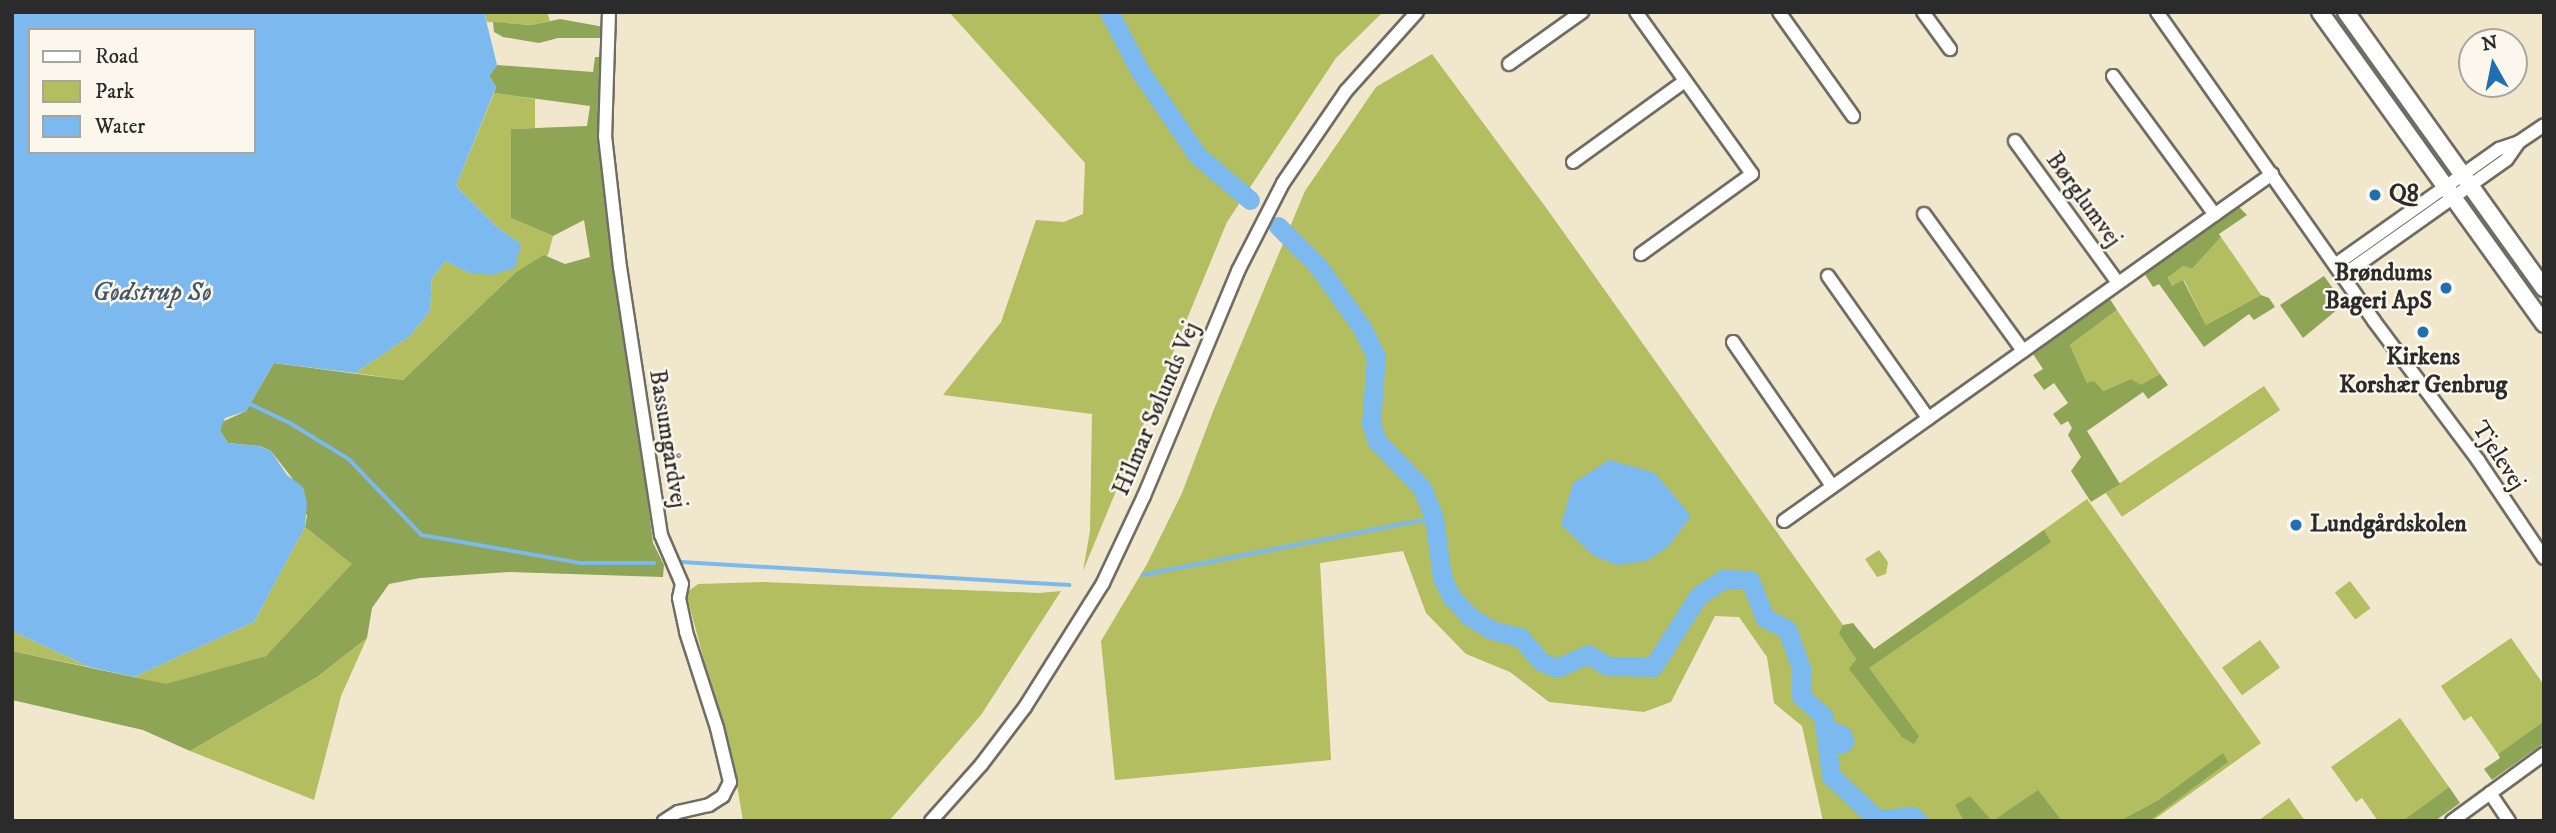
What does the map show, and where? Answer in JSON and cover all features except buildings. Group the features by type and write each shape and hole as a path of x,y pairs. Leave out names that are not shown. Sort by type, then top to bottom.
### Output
{"main road":[{"path":"2320,12 2544,324"},
{"path":"2346,12 2544,289"}],"street":[{"name":"Bassumgårdvej","path":"609,12 605,136 620,267 660,535 682,584 679,598 685,632 717,729 730,782 723,796 709,805 678,811 664,821"},
{"name":"Hilmar Sølunds Vej","path":"931,821 1025,707 1102,583 1144,496 1238,271 1283,183 1337,103 1383,47 1417,12"},
{"path":"1509,64 1583,12"},
{"path":"1636,12 1752,174 1641,254"},
{"path":"1779,12 1853,116"},
{"path":"1923,12 1950,49"},
{"name":"Tjelevej","path":"2157,12 2338,271 2478,460 2544,558"},
{"path":"2113,76 2215,215"},
{"path":"1573,162 1685,81"},
{"path":"2338,271 2466,180 2507,159 2519,142 2544,125"},
{"name":"Børglumvej","path":"2015,141 2118,283"},
{"name":"Børglumvej","path":"1784,521 2272,174"},
{"path":"1924,214 2023,351"},
{"path":"1828,276 1928,418"},
{"path":"1733,342 1832,486"},
{"path":"2452,821 2544,754"},
{"path":"2490,793 2509,821"}],"green space":[{"path":"484,12 547,12 550,21 533,25 487,22"},
{"path":"949,12 1383,12 1336,58 1227,222 1083,571 1090,531 1092,414 943,395 1001,322 1036,220 1064,222 1083,214 1085,163"},
{"path":"560,19 604,27 604,38 558,38 539,43 503,37 494,32 493,22 532,25"},
{"path":"1432,54 1547,209 1843,625 1840,633 1856,659 1853,666 2087,499 2261,743 2152,821 1823,821 1802,726 1774,703 1767,657 1739,617 1715,616 1671,702 1644,712 1549,702 1510,672 1466,654 1426,613 1403,551 1320,563 1331,760 1115,780 1101,641 1147,564 1182,493 1305,191 1376,87"},
{"path":"595,57 605,57 601,126 653,543 664,565 663,577 509,572 420,578 389,584 372,608 367,638 317,677 190,751 143,730 12,700 12,651 166,684 266,656 352,564 305,527 307,516 292,478 271,451 260,446 228,443 220,431 222,422 246,411 274,363 403,380 516,272 544,255 565,264 590,257 584,220 553,236 511,218 511,129 587,126 590,106 494,93 496,87 489,76 497,65 593,72"},
{"path":"494,93 535,99 535,128 511,129 511,218 553,236 548,255 516,272 403,380 355,373 410,336 430,311 432,279 445,261 469,273 521,244 496,226 456,186"},
{"path":"2239,207 2247,215 2219,234 2221,237 2192,269 2183,266 2168,277 2172,286 2183,280 2206,325 2261,295 2269,298 2275,307 2254,320 2249,314 2204,347 2159,284 2153,287 2144,273"},
{"path":"2221,237 2261,295 2206,325 2184,280 2172,286 2168,276 2183,266 2192,269"},
{"path":"2324,276 2344,304 2303,338 2280,305"},
{"path":"2106,293 2117,310 2070,345 2087,383 2094,381 2103,391 2131,379 2141,385 2160,374 2168,385 2148,399 2143,392 2087,431 2120,484 2091,502 2071,471 2081,457 2068,435 2072,428 2068,421 2061,425 2053,414 2068,403 2054,383 2044,390 2033,375 2043,369 2029,348"},
{"path":"2117,310 2160,374 2141,386 2131,379 2103,391 2087,383 2070,345"},
{"path":"2264,386 2280,410 2122,517 2106,493"},
{"path":"305,527 353,564 266,656 166,685 134,677 254,622"},
{"path":"2044,530 2051,542 1869,668 1919,736 1914,744 1902,737 1849,669 1856,659 1839,633 1843,625 1853,623 1874,649"},
{"path":"1879,550 1888,562 1886,574 1877,577 1865,559"},
{"path":"2350,581 2370,608 2355,620 2335,592"},
{"path":"763,582 1039,593 1061,591 981,715 889,821 743,821 736,779 686,593 698,584"},
{"path":"12,631 89,667 12,651"},
{"path":"367,638 341,696 314,800 190,751 317,677"},
{"path":"2511,638 2544,685 2544,721 2498,754 2471,716 2464,721 2441,686"},
{"path":"2260,640 2280,668 2242,695 2222,668"},
{"path":"2400,718 2449,787 2402,821 2378,821 2362,798 2356,802 2331,767"},
{"path":"2544,721 2544,743 2492,780 2484,769 2500,758 2498,754"},
{"path":"2223,753 2228,762 2149,821 2120,821 2159,800"},
{"path":"2449,787 2460,803 2435,821 2402,821"},
{"path":"2038,790 2062,821 1993,821"},
{"path":"1970,796 1992,821 1964,821 1955,805"},
{"path":"2289,798 2305,821 2258,821"}],"water":[{"name":"Gødstrup Sø","path":"12,12 484,12 497,65 489,76 496,87 456,186 496,226 521,244 515,268 492,275 469,273 445,261 432,279 430,311 410,336 355,373 274,363 246,411 225,418 220,431 228,443 259,446 271,451 287,475 303,487 307,502 305,527 254,622 134,677 89,667 12,631"},
{"path":"1609,460 1655,473 1691,516 1669,546 1647,561 1617,565 1594,556 1561,525 1573,483"},
{"path":"1823,716 1850,729 1855,740 1852,749 1845,754 1828,752"}],"waterway":[{"path":"1109,12 1140,71 1198,156 1250,200"},
{"path":"1278,226 1318,266 1362,328 1376,357 1371,423 1377,441 1422,488 1434,518 1442,577 1451,596 1469,616 1491,630 1520,637 1542,662 1557,668 1588,654 1607,666 1653,667 1698,596 1723,579 1750,580 1765,618 1787,629 1801,668 1801,696 1823,716 1831,776 1878,820 1912,816 1918,821"},
{"path":"248,403 292,424 349,459 422,535 580,563 654,563"},
{"path":"1143,575 1434,518"},
{"path":"681,562 1069,585"}],"place":[{"name":"Q8","path":"2375,195"},
{"name":"Brøndums Bageri ApS","path":"2446,288"},
{"name":"Kirkens Korshær Genbrug","path":"2423,332"},
{"name":"Lundgårdskolen","path":"2296,525"}]}
